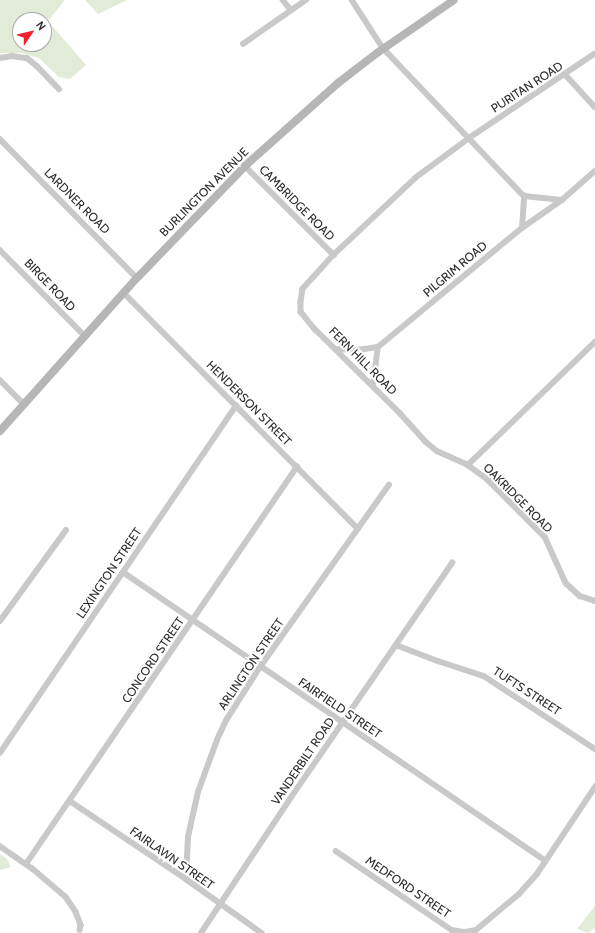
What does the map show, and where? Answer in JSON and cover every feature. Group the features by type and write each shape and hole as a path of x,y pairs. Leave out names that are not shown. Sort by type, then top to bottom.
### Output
{"main road":[{"name":"BURLINGTON AVENUE","path":"0,431 137,278 245,166 338,83 383,48 454,0"}],"street":[{"path":"282,0 291,10"},
{"path":"243,44 306,0"},
{"path":"352,0 383,48 524,196 562,200"},
{"name":"PURITAN ROAD","path":"470,138 566,75 595,54"},
{"path":"0,58 12,56 27,58 38,66 60,89"},
{"path":"566,75 595,106"},
{"name":"FERN HILL ROAD","path":"468,465 437,451 425,441 338,349 315,329 302,312 301,302 303,289 334,255 416,178 470,138"},
{"name":"LARDNER ROAD","path":"0,139 137,278"},
{"name":"CAMBRIDGE ROAD","path":"245,166 334,255"},
{"name":"PILGRIM ROAD","path":"378,348 522,228 562,200 595,171"},
{"path":"522,228 524,196"},
{"name":"BIRGE ROAD","path":"0,250 84,336"},
{"name":"HENDERSON STREET","path":"124,294 358,529"},
{"path":"468,465 595,342"},
{"path":"338,349 356,350 378,348 373,386"},
{"path":"0,380 24,404"},
{"name":"LEXINGTON STREET","path":"0,753 236,406"},
{"name":"OAKRIDGE ROAD","path":"468,465 487,479 545,537 566,583 580,596 595,601"},
{"name":"CONCORD STREET","path":"26,864 297,467"},
{"name":"ARLINGTON STREET","path":"186,879 188,836 201,785 217,740 227,719 260,667 388,485"},
{"path":"0,622 66,530"},
{"name":"VANDERBILT ROAD","path":"201,933 342,722 452,563"},
{"name":"FAIRFIELD STREET","path":"123,572 546,861"},
{"name":"TUFTS STREET","path":"396,645 484,676 595,749"},
{"name":"MEDFORD STREET","path":"336,851 452,930 465,932 476,930 519,894 546,861 595,787"},
{"name":"FAIRLAWN STREET","path":"70,801 186,879 220,905 262,933"},
{"path":"0,846 26,864 66,896 76,912 81,925 80,932"}],"green space":[{"path":"0,0 65,0 52,16 52,12 12,12 12,52 52,52 52,26 86,65 70,79 59,77 39,58 22,53 0,53"},
{"path":"85,0 127,0 98,14"},
{"path":"0,854 7,859 11,867 0,870"},
{"path":"595,906 595,928 588,933 577,929"}]}
